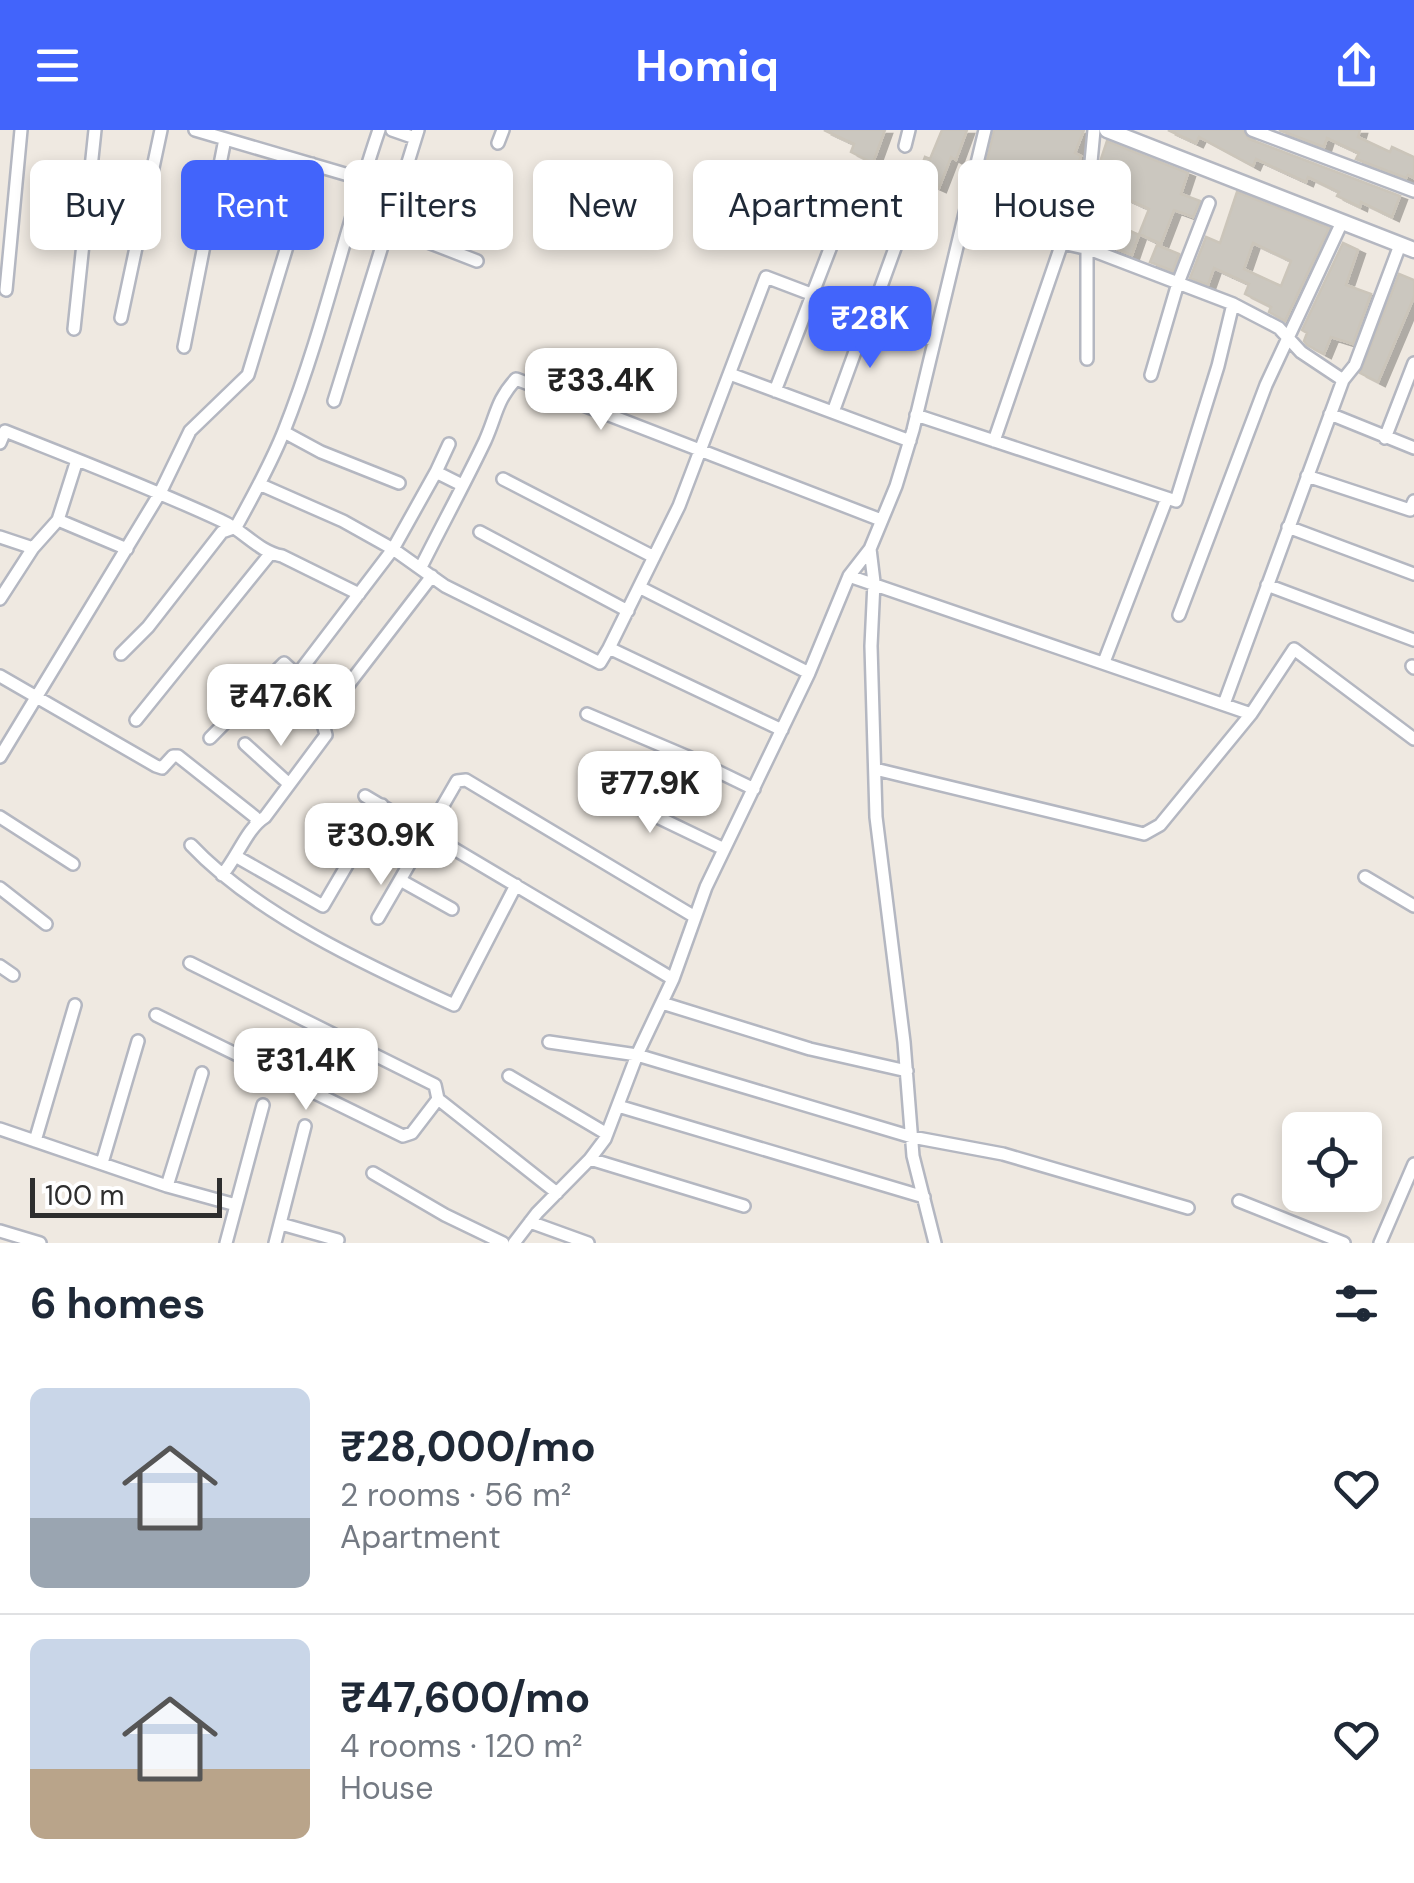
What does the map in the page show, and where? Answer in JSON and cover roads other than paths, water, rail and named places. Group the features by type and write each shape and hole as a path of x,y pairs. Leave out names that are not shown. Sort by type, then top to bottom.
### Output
{"street":[{"path":"6,290 21,130"},
{"path":"74,329 95,130"},
{"path":"121,318 161,130"},
{"path":"195,130 298,160"},
{"path":"369,160 379,130"},
{"path":"392,130 416,134 409,160"},
{"path":"905,146 910,130"},
{"path":"977,160 985,130"},
{"path":"1091,160 1094,130"},
{"path":"1107,130 1407,247 1355,366 1343,380 1224,704"},
{"path":"1252,130 1414,191"},
{"path":"184,347 225,139"},
{"path":"1150,375 1178,283 1209,204"},
{"path":"1179,615 1266,385 1342,222"},
{"path":"514,1243 590,1159 607,1134 724,849 809,673 849,576 870,549 910,441 958,236"},
{"path":"121,654 222,532 236,528 284,432 344,241"},
{"path":"0,757 160,493 190,430 248,375 286,250"},
{"path":"334,401 381,250"},
{"path":"450,250 478,261"},
{"path":"775,391 830,250"},
{"path":"833,412 894,250"},
{"path":"994,441 1060,250"},
{"path":"1087,359 1088,250"},
{"path":"1091,250 1233,304 1279,328 1301,352 1343,380"},
{"path":"259,484 343,521 393,549 445,586 600,662 640,587 701,448 766,277 932,340"},
{"path":"916,415 1176,501 1233,304"},
{"path":"1385,438 1414,364"},
{"path":"730,374 910,441"},
{"path":"222,875 256,822 265,817 326,735 323,724 426,571 496,413 498,398 516,379 882,520"},
{"path":"1330,414 1414,448"},
{"path":"284,432 398,484"},
{"path":"2,435 160,493 236,528 270,554 282,556 359,594"},
{"path":"210,738 284,662 298,674 393,549 448,444"},
{"path":"0,600 32,548 58,520 78,460"},
{"path":"436,472 462,486"},
{"path":"1307,476 1413,508"},
{"path":"503,479 654,557"},
{"path":"1104,662 1168,498"},
{"path":"58,520 127,549"},
{"path":"1288,527 1414,574"},
{"path":"480,532 628,610"},
{"path":"0,537 32,548"},
{"path":"870,549 874,582 871,646 876,816 912,1137 935,1243"},
{"path":"136,720 270,554"},
{"path":"849,576 1251,714"},
{"path":"1266,585 1414,640"},
{"path":"640,587 809,673"},
{"path":"610,648 782,730"},
{"path":"875,769 1144,834 1160,825 1251,714 1294,649 1414,739"},
{"path":"0,676 156,766 162,768 178,756 255,817 256,822"},
{"path":"587,714 754,790"},
{"path":"246,744 289,784"},
{"path":"378,918 457,781 466,780 694,918"},
{"path":"593,786 724,849"},
{"path":"365,796 673,979"},
{"path":"237,857 323,906 382,806"},
{"path":"0,817 73,864"},
{"path":"190,846 244,892 342,950 454,1005 516,885"},
{"path":"1366,877 1414,906"},
{"path":"400,880 452,909"},
{"path":"0,888 46,924"},
{"path":"190,962 434,1085 438,1099 557,1193"},
{"path":"0,966 13,975"},
{"path":"662,1003 810,1049 907,1071"},
{"path":"35,1141 75,1005"},
{"path":"156,1014 403,1136 412,1134 438,1099"},
{"path":"102,1163 138,1041"},
{"path":"549,1042 637,1054 912,1137 1034,1162 1188,1208"},
{"path":"167,1186 202,1074"},
{"path":"508,1076 607,1134"},
{"path":"226,1243 263,1105"},
{"path":"618,1106 924,1198"},
{"path":"275,1243 306,1126"},
{"path":"0,1129 167,1186 236,1205"},
{"path":"590,1159 744,1206"},
{"path":"1380,1243 1414,1164"},
{"path":"373,1174 503,1243"},
{"path":"1239,1201 1344,1243"},
{"path":"530,1222 588,1243"},
{"path":"280,1224 338,1240"},
{"path":"0,1230 40,1243"}]}
